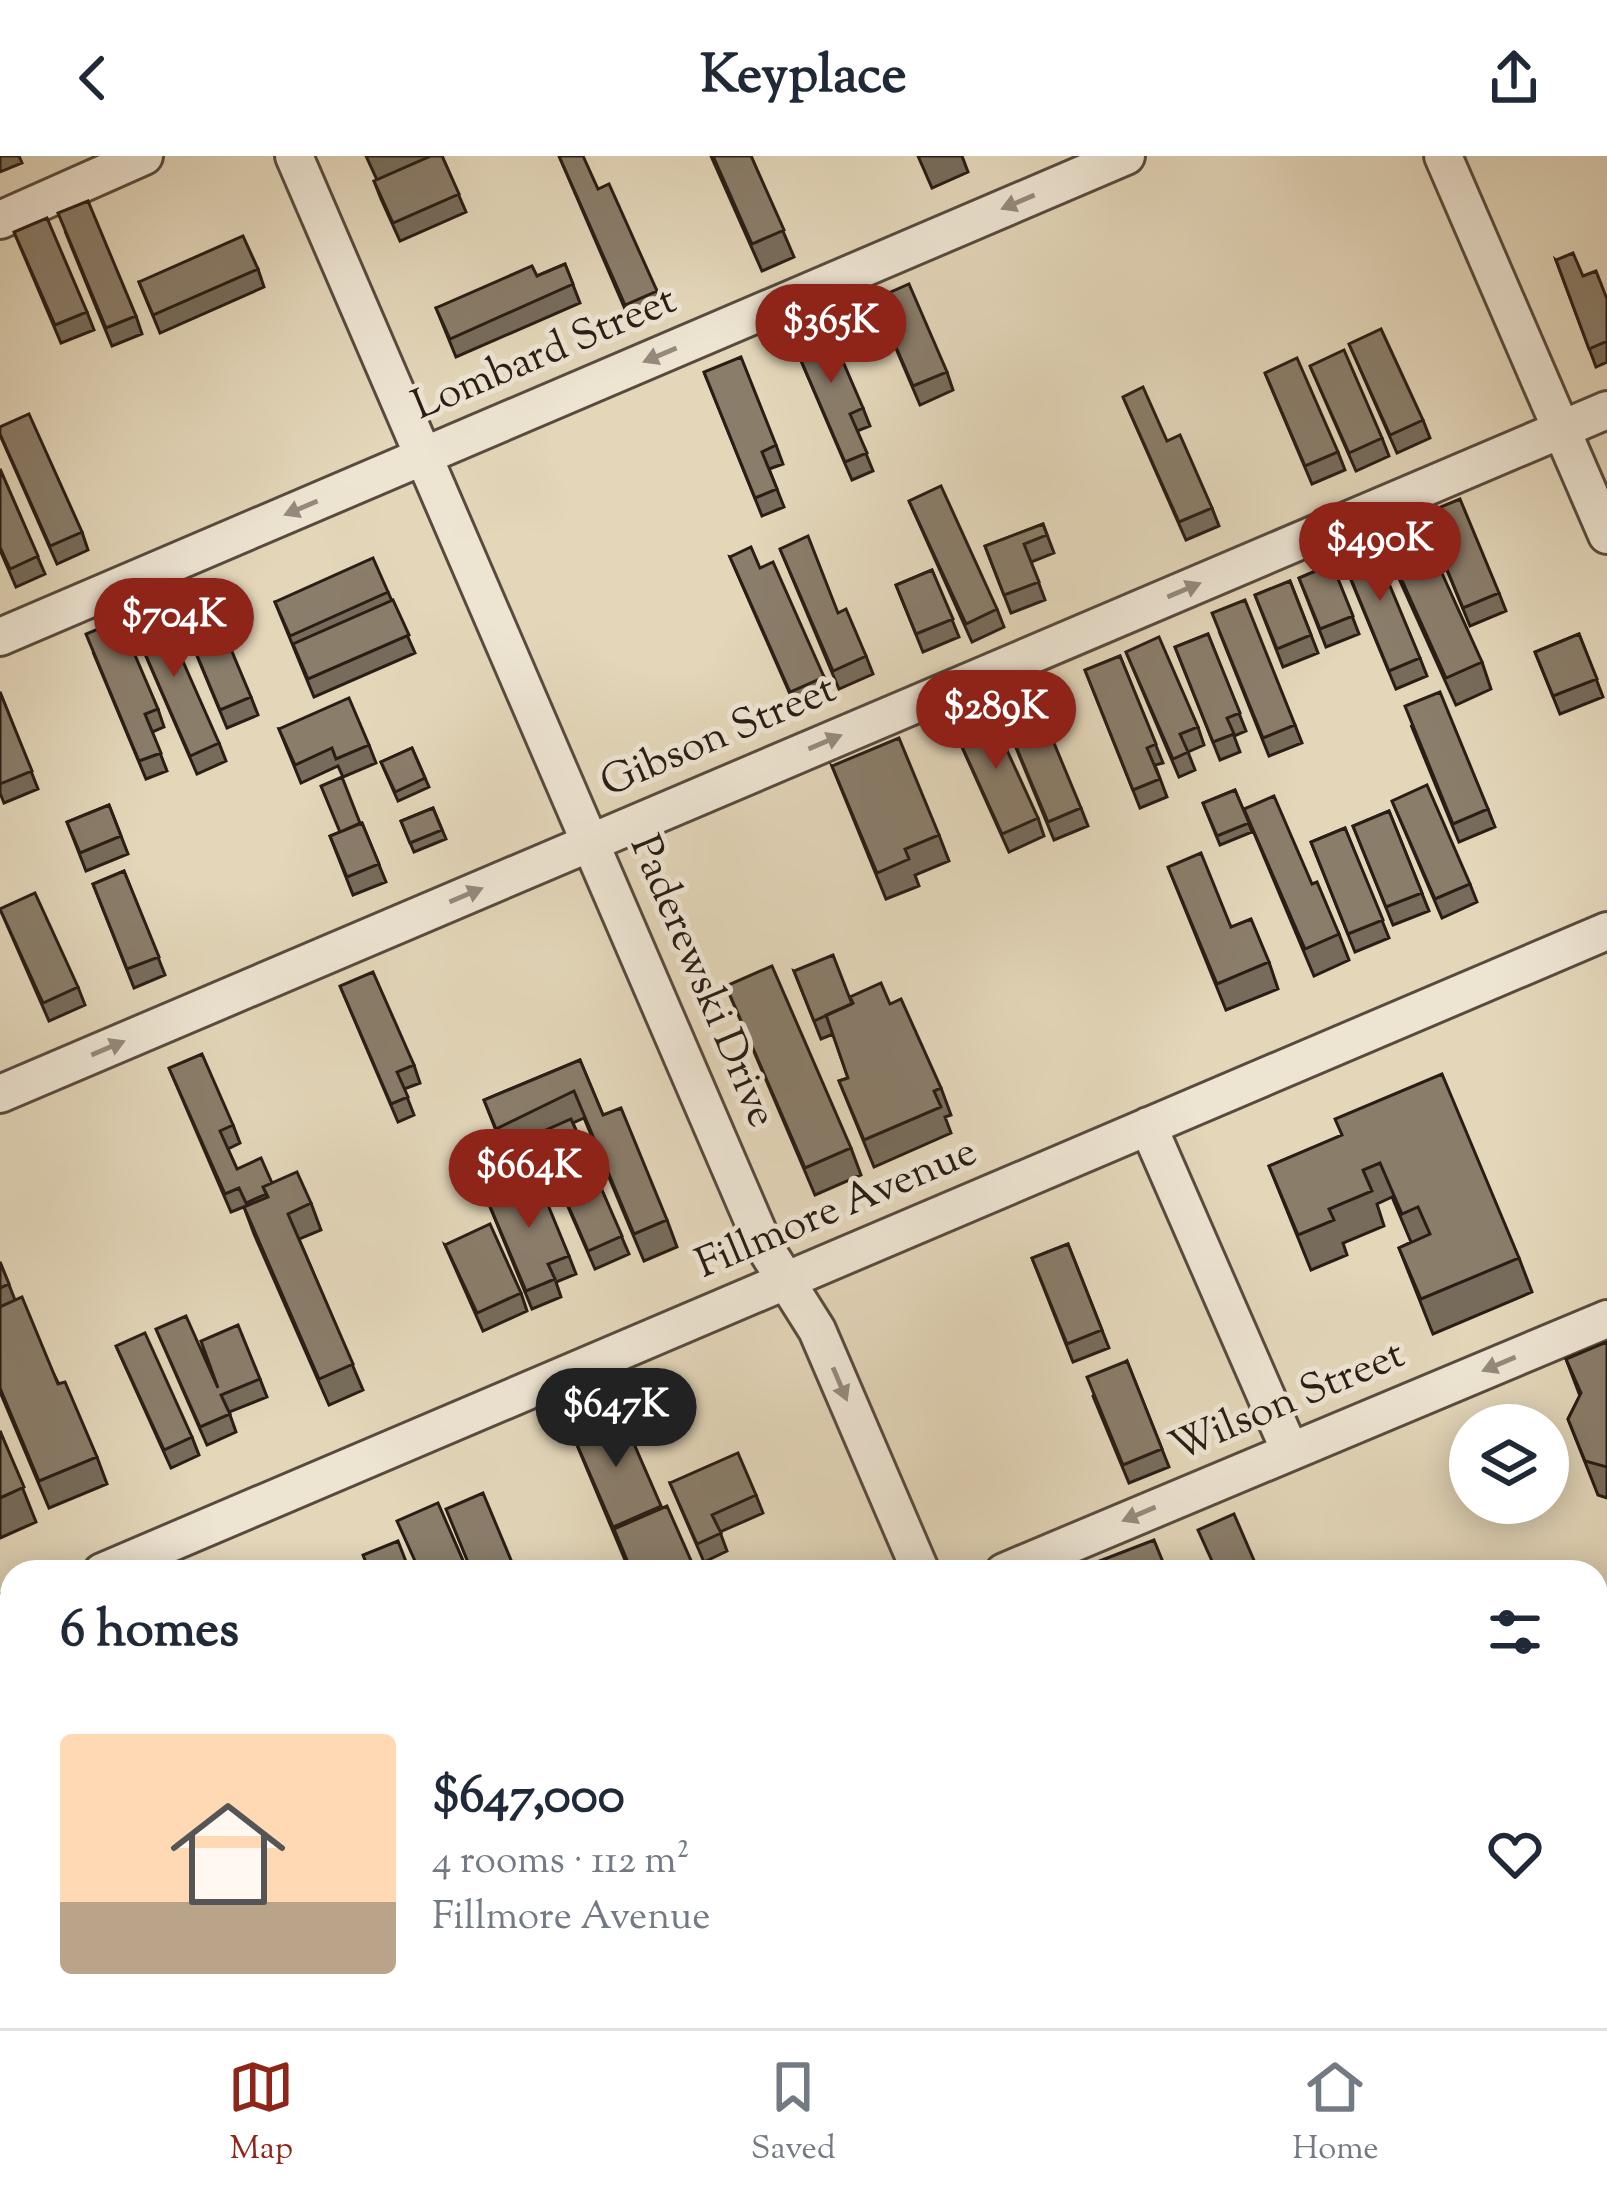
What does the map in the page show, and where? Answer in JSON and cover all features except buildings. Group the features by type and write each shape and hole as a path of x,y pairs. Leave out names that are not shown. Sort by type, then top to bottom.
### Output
{"street":[{"path":"0,220 144,156"},
{"name":"Paderewski Drive","path":"294,156 764,1246 817,1330 916,1560"},
{"name":"Lombard Street","path":"0,637 1126,156"},
{"path":"1443,156 1607,535"},
{"name":"Gibson Street","path":"0,1094 1607,410"},
{"name":"Fillmore Avenue","path":"130,1560 1607,931"},
{"path":"1148,1126 1290,1451"},
{"name":"Wilson Street","path":"1032,1560 1607,1319"}]}
